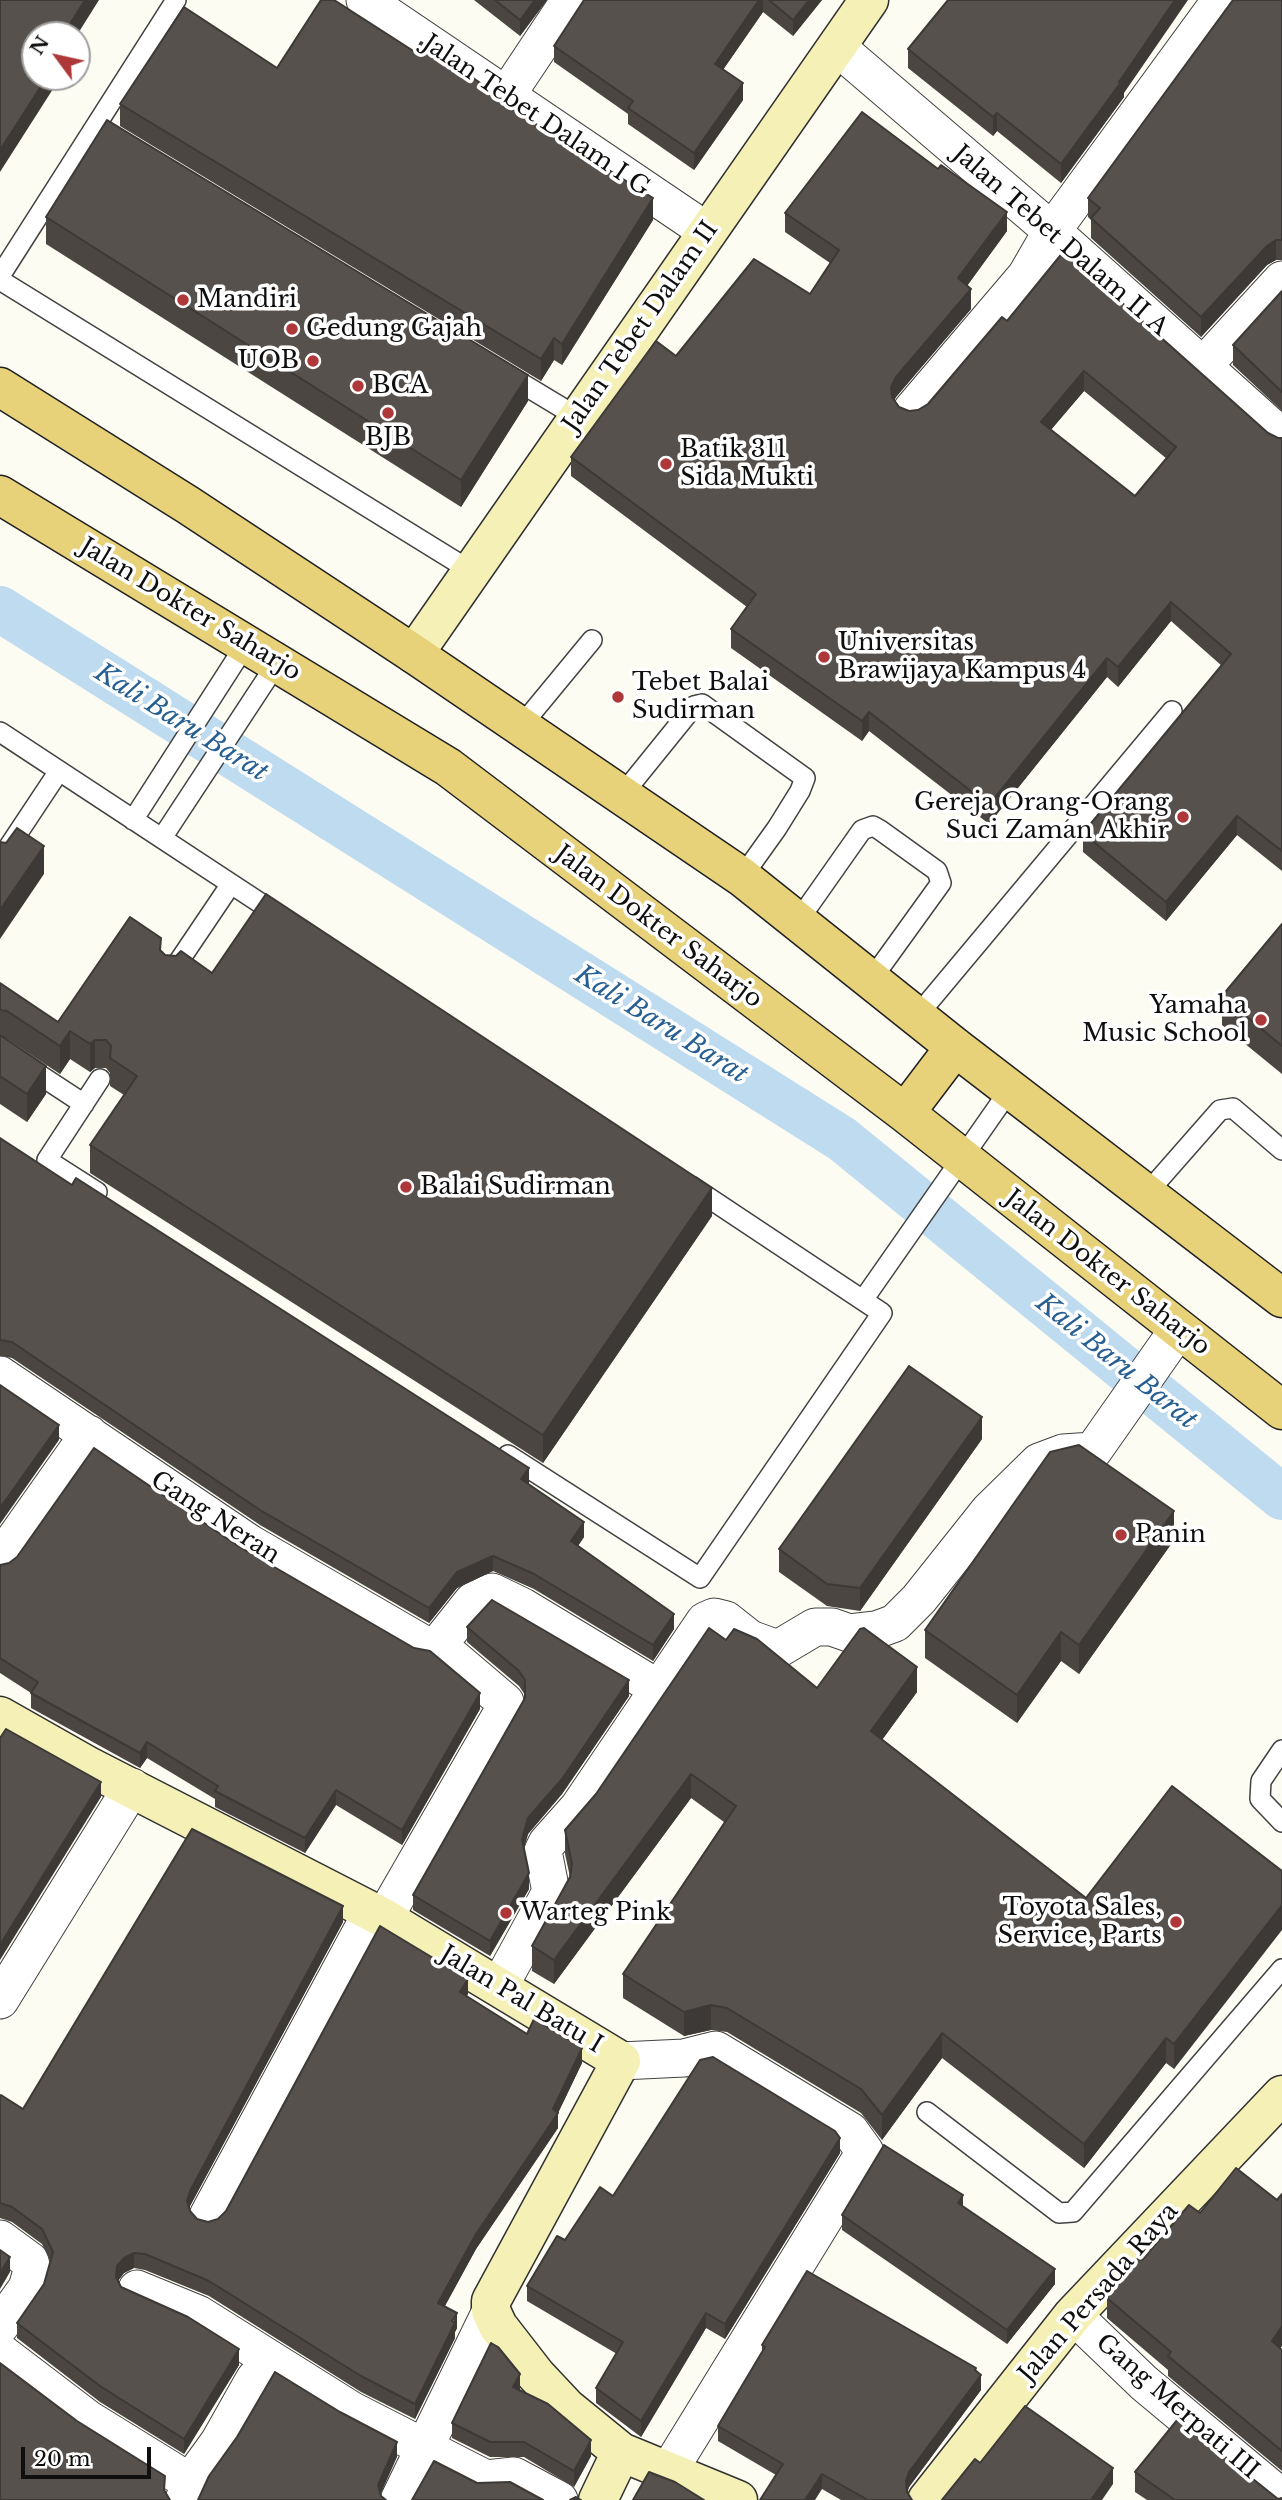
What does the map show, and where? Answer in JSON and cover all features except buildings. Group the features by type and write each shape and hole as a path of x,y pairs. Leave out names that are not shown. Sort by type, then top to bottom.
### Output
{"main road":[{"path":"0,387 188,505 414,653 742,877 955,1047 1282,1298"},
{"name":"Jalan Dokter Saharjo","path":"0,495 250,661 449,767 905,1113 1282,1410"},
{"path":"905,1113 955,1047"}],"street":[{"name":"Jalan Tebet Dalam I G","path":"365,0 708,232"},
{"path":"506,96 570,0"},
{"name":"Jalan Tebet Dalam II","path":"414,653 869,0"},
{"path":"912,410 1026,276 1052,231 1220,0"},
{"name":"Jalan Tebet Dalam II A","path":"836,47 1052,231 1282,436"},
{"path":"1203,366 1282,280"},
{"path":"499,1987 551,1892 552,1883 544,1860 547,1843 579,1807 705,1622 714,1617 726,1620 750,1639 778,1649 815,1628 832,1627 849,1633 895,1623 919,1600 989,1510 1038,1462 1063,1452 1093,1451 1178,1330"},
{"name":"Gang Neran","path":"0,1375 249,1543 425,1645 438,1645 505,1702 506,1706 378,1915"},
{"path":"0,1560 89,1434"},
{"path":"438,1645 473,1601 492,1592 523,1607 659,1689"},
{"name":"Jalan Pal Batu I","path":"0,1716 378,1915 621,2061 491,2301 491,2311"},
{"path":"0,2000 132,1787"},
{"path":"208,2216 378,1915"},
{"path":"621,2061 684,2058 716,2050 850,2131 865,2152 668,2472"},
{"name":"Jalan Persada Raya","path":"927,2500 1073,2315 1282,2095"},
{"path":"0,2239 30,2262 32,2271 27,2288 0,2326"},
{"path":"137,2289 198,2314 351,2410 485,2479 514,2476 559,2500"},
{"path":"399,2500 491,2311"},
{"path":"491,2311 498,2326 536,2375 567,2409 621,2452 738,2500"},
{"name":"Gang Merpati III","path":"1073,2315 1144,2383 1282,2498"},
{"path":"0,2353 187,2491 254,2380 271,2360"},
{"path":"598,2500 621,2452"}],"lane":[{"path":"176,0 104,130 0,278 471,571"},
{"path":"485,361 579,418"},
{"path":"521,726 592,640"},
{"path":"162,838 255,697 250,661"},
{"path":"133,820 250,661"},
{"path":"622,794 694,706 702,704 805,778 777,828 742,877"},
{"path":"917,1016 1172,711"},
{"path":"0,732 300,929"},
{"path":"0,860 59,771"},
{"path":"798,921 862,830 873,826 937,871 941,883 871,980"},
{"path":"172,973 231,884"},
{"path":"0,1049 84,1104"},
{"path":"100,1079 47,1160 117,1205"},
{"path":"863,1300 1011,1088"},
{"path":"1147,1192 1220,1110 1233,1108 1282,1150"},
{"path":"490,1443 700,1578 882,1313 679,1179"},
{"path":"1282,1750 1261,1780 1260,1799 1282,1822"},
{"path":"928,2112 1059,2213 1073,2212 1282,1969"}],"waterway":[{"name":"Kali Baru Barat","path":"0,609 842,1139 1282,1497"}],"place":[{"name":"Mandiri","path":"183,300"},
{"name":"Gedung Gajah","path":"292,329"},
{"name":"UOB","path":"313,361"},
{"name":"BCA","path":"358,386"},
{"name":"BJB","path":"388,413"},
{"name":"Batik 311 Sida Mukti","path":"666,464"},
{"name":"Universitas Brawijaya Kampus 4","path":"824,657"},
{"name":"Tebet Balai Sudirman","path":"618,697"},
{"name":"Gereja Orang-Orang Suci Zaman Akhir","path":"1183,817"},
{"name":"Yamaha Music School","path":"1261,1020"},
{"name":"Balai Sudirman","path":"406,1187"},
{"name":"Panin","path":"1121,1535"},
{"name":"Warteg Pink","path":"506,1913"},
{"name":"Toyota Sales, Service, Parts","path":"1176,1922"}]}
